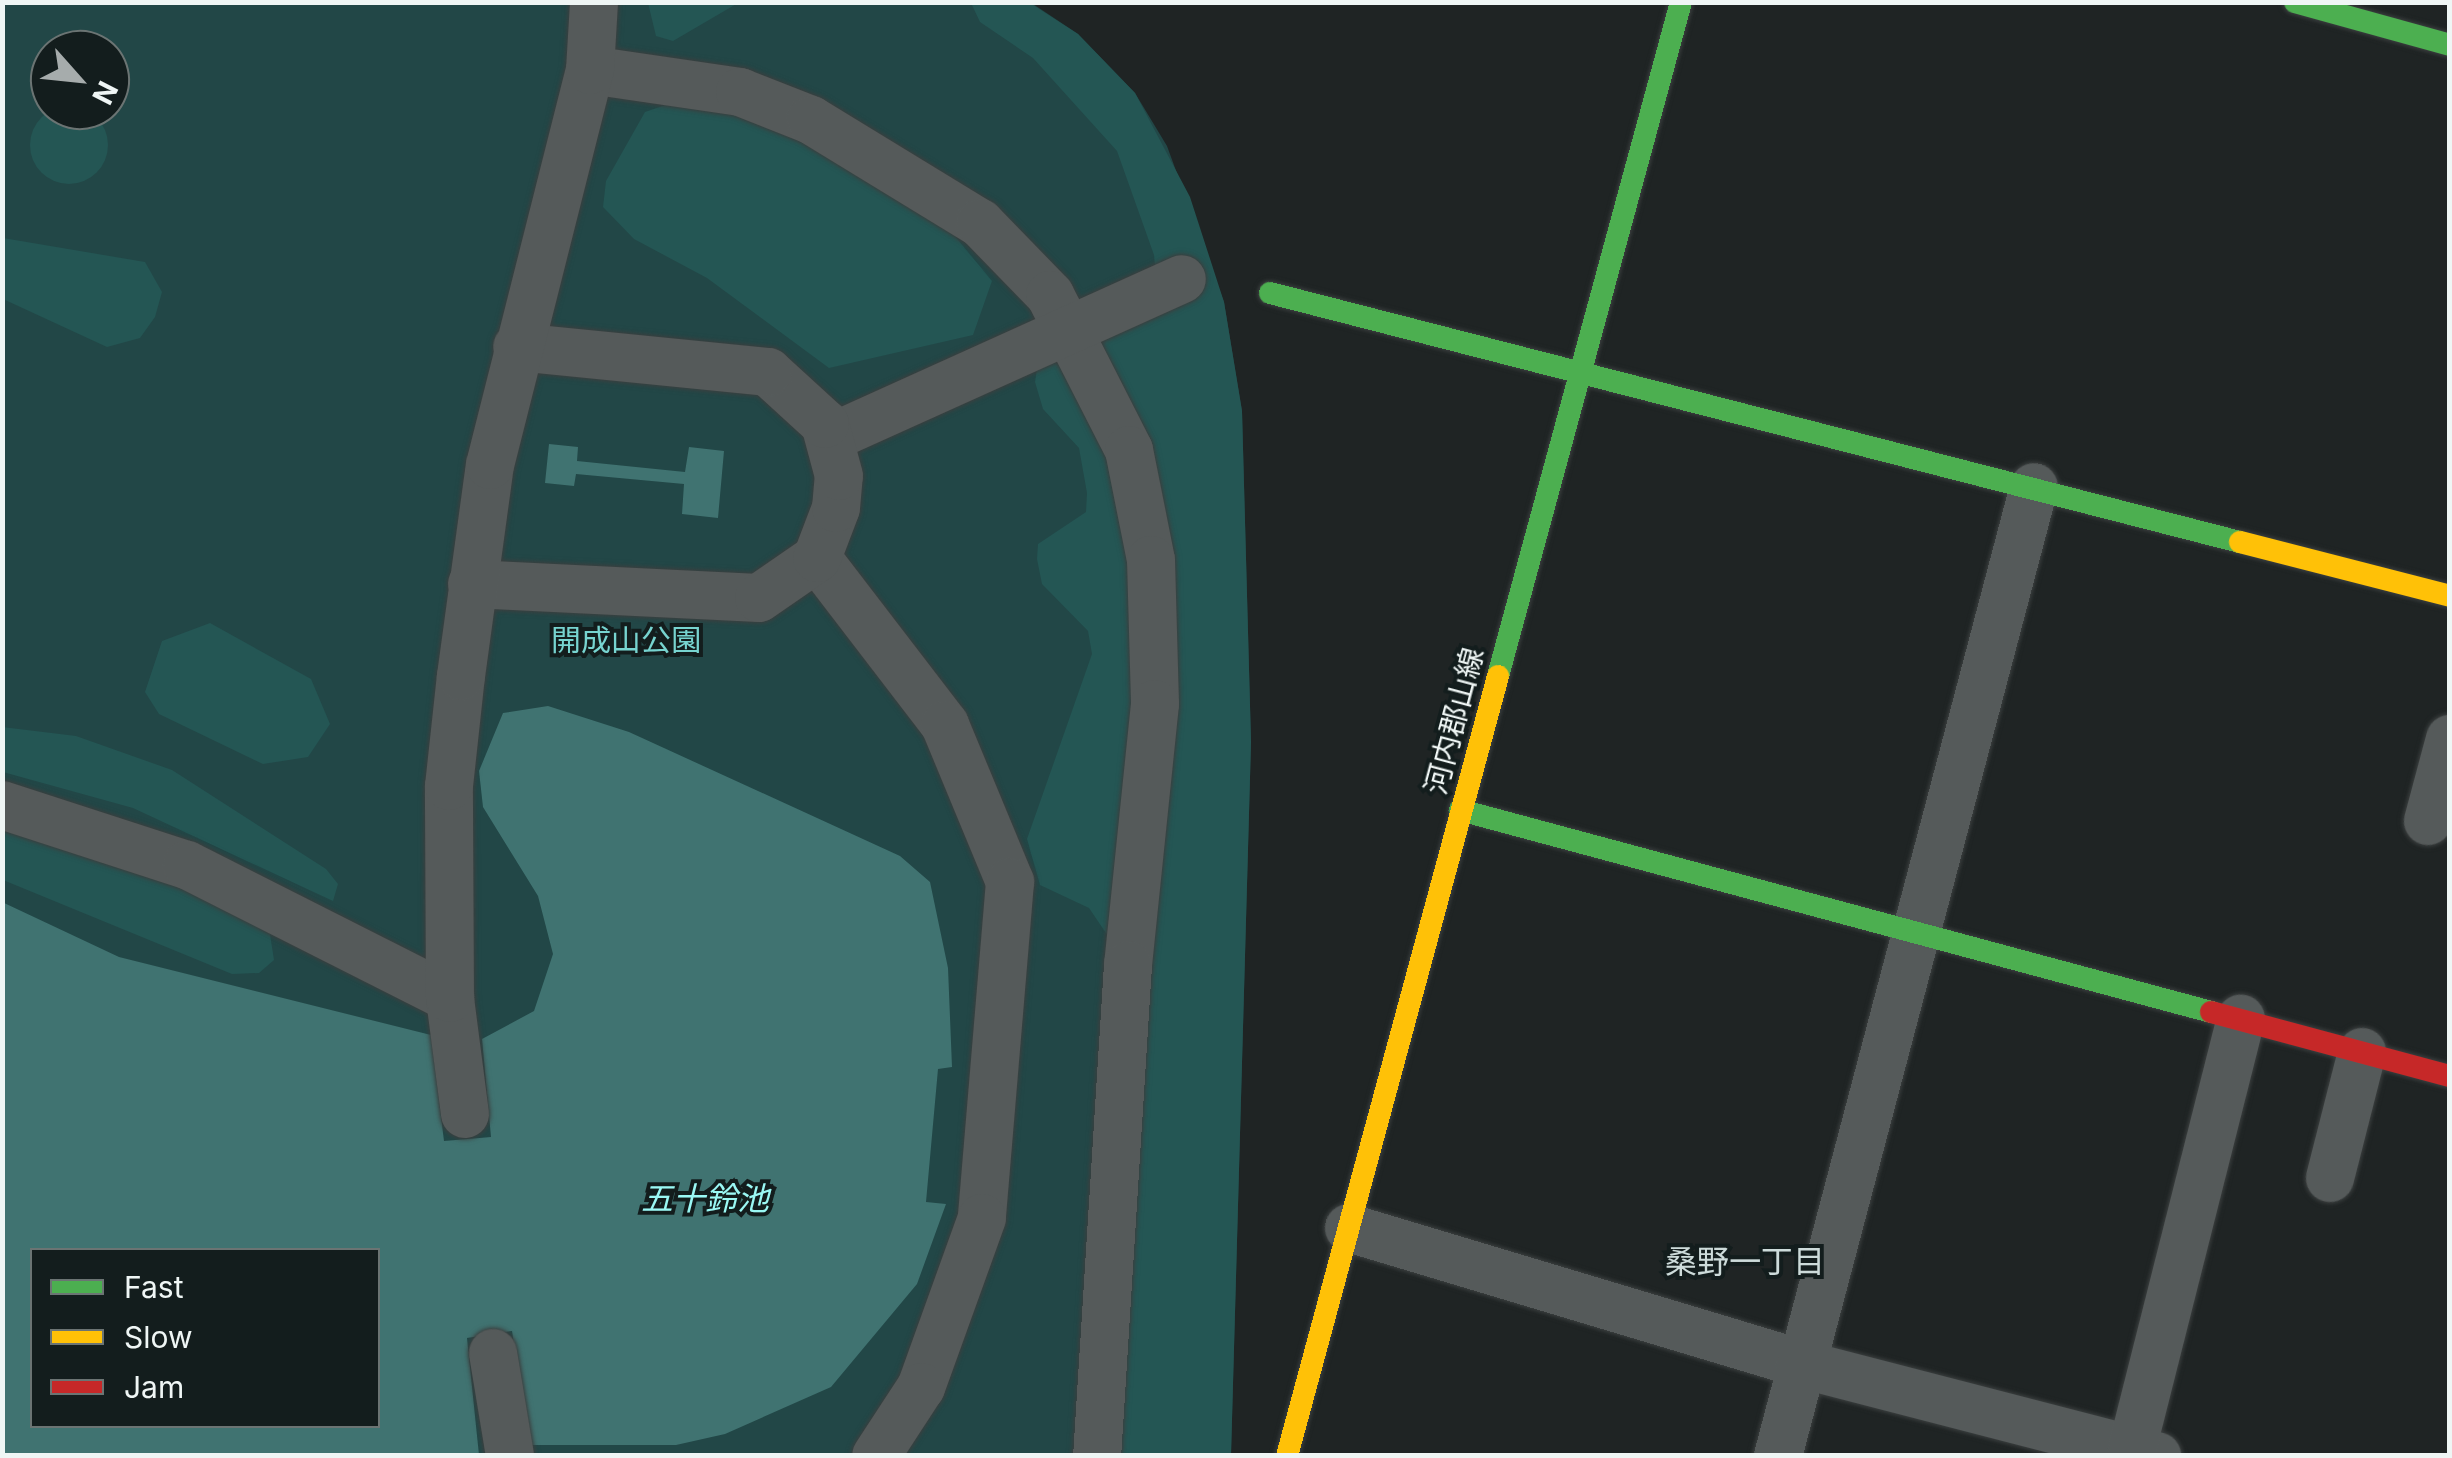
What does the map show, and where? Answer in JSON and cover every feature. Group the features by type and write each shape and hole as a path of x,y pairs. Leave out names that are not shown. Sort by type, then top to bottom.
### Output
{"main road":[{"name":"河内郡山線","path":"1287,1456 1681,2"},
{"path":"2294,2 2450,45"},
{"path":"1270,293 1582,366 2449,593"},
{"path":"1460,810 2450,1076"}],"street":[{"path":"465,1114 450,998 449,786 472,584 517,348 590,70 594,2"},
{"path":"590,70 685,78 811,120 980,222 1069,326 1129,450 1146,517 1154,616 1097,1456"},
{"path":"830,438 1069,326 1182,279"},
{"path":"472,584 759,598 817,558 836,508 830,438 813,406 768,372 517,348"},
{"path":"1778,1456 2034,487"},
{"path":"817,558 887,638 952,736 1010,882 982,1218 921,1387 876,1456"},
{"path":"2428,821 2450,740"},
{"path":"2,805 186,865 450,998"},
{"path":"1349,1228 1801,1364 2144,1452 2241,1020"},
{"path":"2330,1178 2362,1052"},
{"path":"494,1353 510,1456"}],"green space":[{"name":"開成山公園","path":"1030,2 1078,34 1135,93 1167,146 1224,302 1242,411 1251,742 1231,1455 3,1456 3,3"}],"shaded area":[{"path":"648,2 738,3 673,41 656,36"},
{"path":"971,3 1030,3 1078,34 1135,93 1190,197 1224,302 1242,411 1251,742 1231,1455 1079,1455 1110,939 1089,908 1040,885 1027,839 1092,654 1088,631 1042,584 1038,544 1086,512 1087,493 1079,448 1043,409 1035,382 1039,355 1155,266 1117,151 1033,58 980,22"},
{"path":"686,98 792,133 949,229 992,281 973,335 829,368 707,278 634,239 603,207 606,181 645,112"},
{"path":"33,130 105,130 105,160 97,173 84,181 54,181 41,173 33,160"},
{"path":"3,238 145,262 162,292 155,317 140,338 107,347 3,299"},
{"path":"210,623 311,679 330,724 308,757 263,764 159,714 145,692 162,641"},
{"path":"2,727 76,736 172,770 326,869 338,884 333,901 133,808 3,772"},
{"path":"3,821 171,879 269,928 274,960 259,973 232,974 3,880"}],"water":[{"path":"549,444 578,447 577,461 685,472 689,447 724,451 718,518 682,514 684,484 576,474 574,486 545,483"},
{"name":"五十鈴池","path":"548,706 629,732 900,856 930,882 948,968 952,1067 938,1069 926,1202 946,1204 917,1284 831,1387 725,1434 676,1445 529,1445 512,1331 467,1338 479,1455 3,1455 2,902 119,957 431,1035 444,1141 491,1137 482,1039 534,1011 553,954 538,896 483,807 479,771 503,713"}],"traffic: fast":[{"path":"1498,676 1681,2"},
{"path":"2295,2 2450,45"},
{"path":"1270,293 2240,542"},
{"path":"1460,810 2211,1012"}],"traffic: slow":[{"path":"2240,542 2450,596"},
{"path":"1287,1456 1498,676"}],"traffic: jam":[{"path":"2211,1012 2450,1076"}],"district":[{"name":"桑野一丁目","path":"1745,1262"}]}
